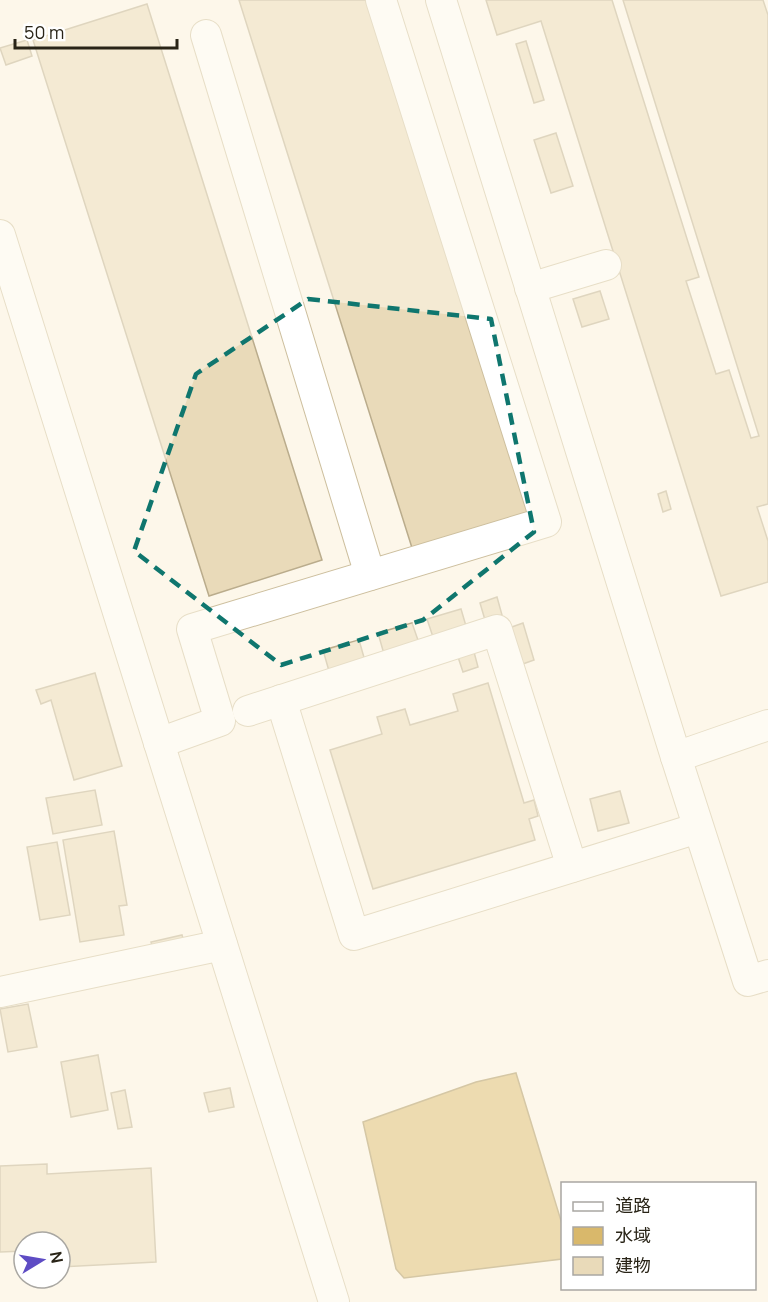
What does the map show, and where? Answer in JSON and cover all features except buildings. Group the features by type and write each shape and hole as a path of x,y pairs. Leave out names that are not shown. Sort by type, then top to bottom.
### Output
{"street":[{"path":"159,743 220,721 192,629 546,522 381,0"},
{"path":"441,0 698,828 748,981 768,975"},
{"path":"206,35 370,575"},
{"path":"0,235 334,1302"},
{"path":"530,288 606,265"},
{"path":"248,711 497,630 572,867"},
{"path":"281,700 354,935 698,828"},
{"path":"676,757 768,725"},
{"path":"0,992 222,945"}],"highlighted area":[{"path":"308,299 491,319 534,532 423,620 281,665 134,551 196,374"}],"water":[{"path":"516,1073 561,1221 561,1259 404,1278 396,1269 363,1122 476,1082"}]}
